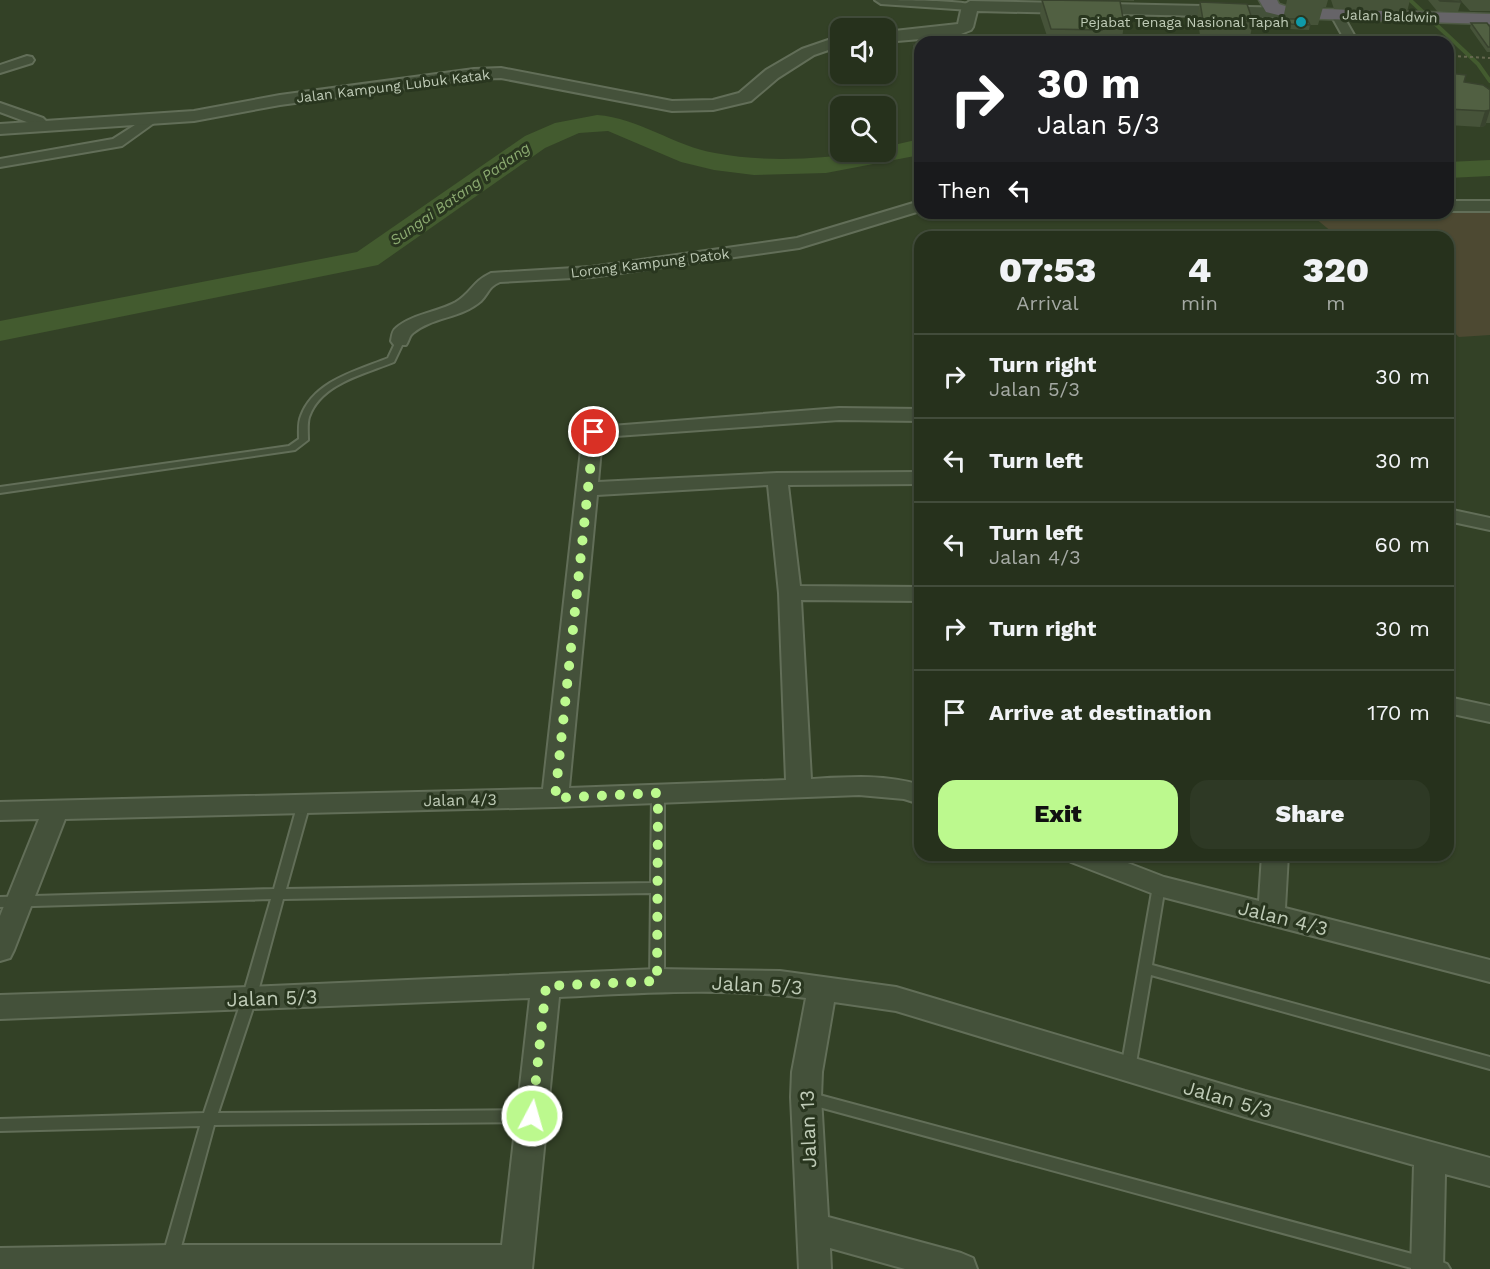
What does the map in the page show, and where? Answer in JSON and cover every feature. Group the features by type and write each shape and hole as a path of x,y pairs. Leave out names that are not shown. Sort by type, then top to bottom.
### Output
{"highway":[{"name":"Jalan Baldwin","path":"1277,7 1336,15 1490,19"}],"street":[{"path":"881,0 911,4 970,6 1154,5 1252,13 1277,7"},
{"path":"896,36 957,31 965,27 970,6"},
{"path":"1336,15 1348,36"},
{"name":"Jalan Kampung Lubuk Katak","path":"0,129 149,120 463,75 501,73 672,106 713,105 745,97 772,74 808,52 830,44"},
{"path":"0,69 27,60"},
{"path":"0,107 40,122 38,126"},
{"path":"0,163 117,143 149,120"},
{"path":"1454,206 1490,206"},
{"name":"Lorong Kampung Datok","path":"400,341 402,332 415,324 459,307 475,297 483,282 497,277 591,272 799,243 914,209"},
{"path":"555,798 594,432 839,414 914,415"},
{"path":"588,489 777,480 914,478"},
{"path":"777,480 790,593 799,789"},
{"path":"1454,516 1490,524"},
{"path":"790,593 914,594"},
{"path":"1454,706 1490,714"},
{"name":"Jalan 4/3","path":"0,811 555,798 859,786 905,790 914,793"},
{"path":"0,950 10,902 56,810"},
{"name":"Jalan 4/3","path":"1095,861 1159,886 1490,971"},
{"path":"1271,915 1275,861"},
{"name":"Jalan 5/3","path":"0,1007 249,999 657,981 780,982 822,990 896,999 1128,1070 1490,1172"},
{"path":"0,1264 517,1265 546,986"},
{"name":"Jalan 13","path":"815,1269 806,1097 807,1072 822,990"},
{"path":"1430,1156 1432,1268"},
{"path":"813,1228 961,1269"}],"lane":[{"path":"0,490 292,448 303,440 304,417 321,393 390,360 400,341"},
{"path":"657,981 658,793"},
{"path":"169,1265 209,1119 249,999 304,803"},
{"path":"1128,1070 1159,886"},
{"path":"10,902 279,894 657,888"},
{"path":"1145,968 1490,1063"},
{"path":"806,1097 1432,1268"},
{"path":"0,1125 209,1119 532,1116"}],"path":[{"path":"1454,57 1490,58"}],"shaded area":[{"path":"1454,209 1490,211 1490,335 1459,337 1454,332 1454,231 1331,231 1316,219 1454,219"}],"building":[{"path":"1042,0 1120,1 1124,24 1101,23 1102,30 1051,29"},
{"path":"1460,0 1461,2 1440,1"},
{"path":"1200,2 1247,4 1253,22 1203,20"},
{"name":"Pejabat Tenaga Nasional Tapah","path":"1287,19 1307,19 1310,25 1291,24"},
{"path":"1471,23 1487,23 1490,27 1490,47 1488,47"},
{"path":"1454,74 1466,75 1464,82 1483,85 1490,90 1490,110 1454,109"}],"waterway":[{"path":"1410,0 1448,36"},
{"path":"1454,41 1478,64 1490,81"},
{"name":"Sungai Batang Padang","path":"0,331 367,259 535,142 575,125 608,124 624,128 690,156 754,167 826,165 873,158 914,148"},
{"name":"Sungai Batang Padang","path":"1454,170 1490,168"}],"place":[{"name":"Pejabat Tenaga Nasional Tapah","path":"1301,22"}],"route":[{"path":"532,1116 546,986 657,981 658,793 555,798 594,432"}]}
